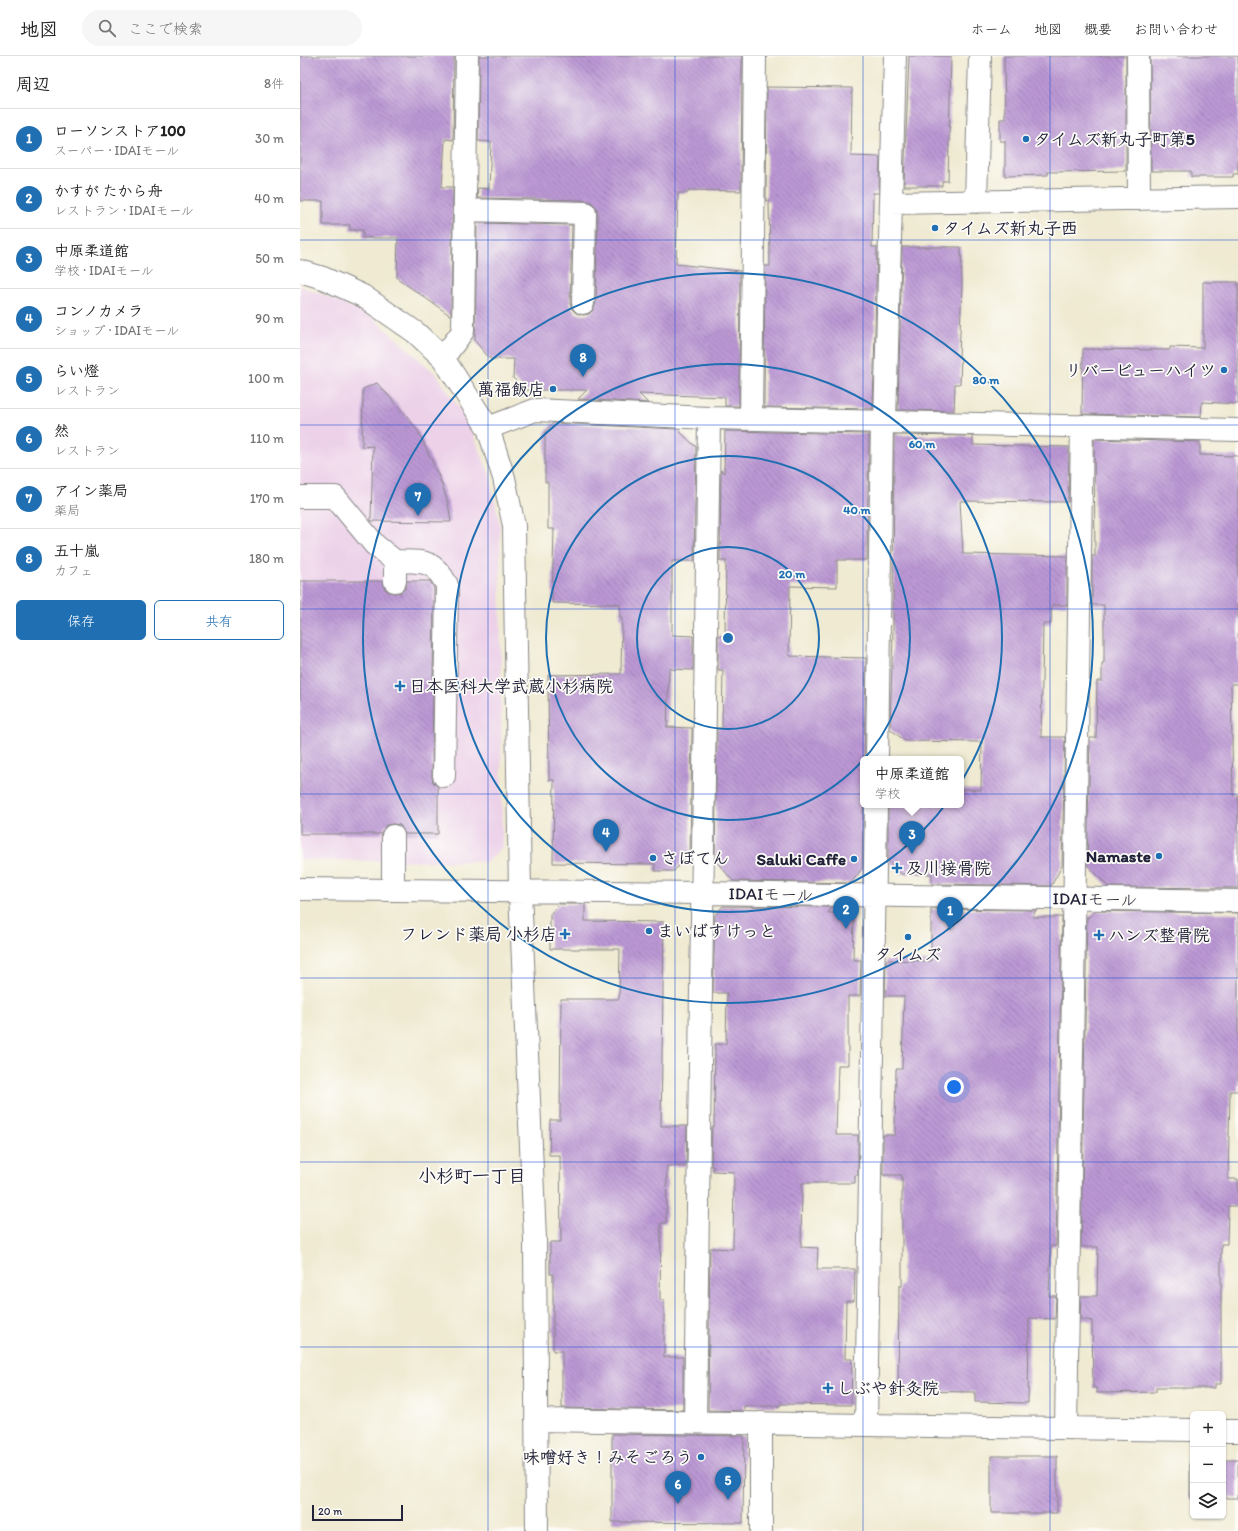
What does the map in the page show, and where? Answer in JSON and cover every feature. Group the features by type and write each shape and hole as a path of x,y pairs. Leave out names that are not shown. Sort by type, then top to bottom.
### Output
{"street":[{"path":"443,358 463,331 467,56"},
{"path":"751,419 755,56"},
{"path":"877,756 884,422 895,56"},
{"path":"976,202 980,56"},
{"path":"1138,56 1139,199"},
{"path":"891,203 1139,199 1192,205 1238,197"},
{"path":"464,210 586,213 583,303"},
{"path":"300,271 323,278 363,296 415,332 443,358 488,428 504,478 514,526 520,890 535,1238 537,1531"},
{"path":"488,428 536,410 709,418 1238,430"},
{"path":"695,1422 709,418"},
{"path":"1066,1428 1082,426"},
{"path":"300,498 336,498 395,571 428,563 440,572 447,586 444,776"},
{"path":"866,1425 876,808"},
{"path":"393,836 393,890"},
{"name":"IDAIモール","path":"300,889 702,892 1238,901"},
{"path":"536,1420 1190,1430"},
{"path":"761,1423 761,1531"},
{"path":"1226,1431 1238,1431"}],"shaded area":[{"name":"日本医科大学武蔵小杉病院","path":"300,286 338,301 372,317 437,375 468,422 489,473 500,526 502,847 487,862 300,860"}],"building":[{"path":"300,56 454,56 453,140 445,139 442,187 453,187 451,316 397,278 398,238 363,238 363,230 350,230 350,225 323,225 323,201 300,201"},
{"path":"479,56 742,56 741,191 688,190 688,193 678,193 676,264 740,271 739,406 725,406 725,397 639,394 648,403 578,399 587,390 525,390 513,378 514,359 490,359 475,341 477,223 572,225 570,303 572,309 576,313 583,315 589,314 593,310 596,303 598,213 596,207 591,202 585,200 477,198 478,188 489,189 491,142 478,141"},
{"path":"909,56 951,56 948,181 942,181 942,186 904,186"},
{"path":"1004,56 1126,56 1126,171 1048,172 1048,175 1005,176 1005,141 1000,141 1000,119 1005,119"},
{"path":"1150,56 1238,56 1238,174 1233,174 1233,177 1191,177 1191,171 1151,171"},
{"path":"767,87 852,88 851,156 880,157 879,193 873,193 872,247 877,247 873,409 764,407 765,266 770,266 769,200 766,201"},
{"path":"902,247 961,247 962,284 959,357 961,357 960,384 955,384 954,411 898,410"},
{"path":"1203,282 1238,282 1238,404 1202,402 1201,417 1082,414 1083,349 1170,350 1170,347 1203,348"},
{"path":"377,383 407,416 419,433 440,479 448,503 451,522 371,521 373,446 362,447 363,389"},
{"path":"553,423 677,429 696,447 694,561 672,561 672,635 693,636 693,670 669,669 667,727 692,728 690,853 674,871 655,871 655,864 553,863 554,780 549,780 548,675 621,674 622,617 620,617 620,604 552,603 554,529 548,529 548,482 545,482 545,432"},
{"path":"725,431 869,434 867,560 837,560 837,587 790,586 789,656 866,658 864,756 860,756 860,808 863,808 862,869 851,883 733,881 715,860 717,728 722,728 723,670 718,670 718,636 725,636 726,561 720,561 721,470 724,473"},
{"path":"894,435 973,436 973,445 1069,447 1068,502 960,501 963,554 1067,556 1067,605 1052,605 1051,624 1043,624 1041,737 1065,737 1062,866 1051,886 932,884 932,874 901,874 888,861 888,808 964,808 964,789 981,790 982,742 905,741 890,729 893,632"},
{"path":"1094,439 1200,442 1200,455 1238,456 1238,684 1231,684 1233,795 1238,795 1238,888 1109,887 1087,865 1090,738 1096,738 1097,681 1102,681 1102,663 1104,663 1104,605 1092,605 1092,556 1095,556"},
{"path":"300,581 383,581 384,588 389,592 395,593 402,592 406,587 407,581 430,581 434,588 432,776 433,782 438,787 438,834 405,834 400,825 393,824 386,825 381,834 300,834"},
{"path":"559,904 585,904 585,921 664,922 661,1126 687,1126 686,1166 667,1166 666,1223 661,1223 660,1300 664,1300 664,1357 683,1357 683,1410 562,1408 562,1351 553,1351 553,1274 550,1274 550,1242 561,1242 560,1155 549,1155 550,1120 560,1120 561,999 619,999 620,949 550,949 550,914"},
{"path":"723,906 832,907 828,913 854,913 853,960 861,960 860,996 848,996 848,1065 838,1065 836,1135 858,1135 858,1175 855,1175 855,1183 802,1183 801,1247 818,1248 817,1269 855,1269 854,1301 846,1301 845,1359 852,1359 851,1405 780,1404 780,1406 744,1406 744,1411 708,1410 710,1248 733,1249 734,1172 713,1171 713,1166 711,1166 712,1127 714,1127 715,1044 726,1044 727,993 713,993 715,915"},
{"path":"931,909 1036,910 1032,917 1062,917 1056,1246 1051,1246 1049,1296 1056,1296 1055,1319 1029,1318 1028,1403 975,1402 975,1392 898,1391 899,1286 902,1286 902,1175 883,1175 883,1135 895,1135 896,1069 902,1069 904,996 885,996 886,960 931,961"},
{"path":"1095,911 1238,913 1238,1091 1230,1091 1228,1179 1238,1179 1238,1206 1228,1206 1227,1244 1221,1244 1221,1384 1215,1384 1215,1388 1156,1388 1156,1392 1097,1393 1097,1388 1093,1388 1092,1321 1080,1319 1081,1296 1097,1296 1098,1247 1081,1247 1087,917"},
{"path":"612,1434 744,1436 743,1523 612,1522"},
{"path":"991,1456 1057,1456 1057,1513 991,1513"},
{"path":"1226,1460 1238,1460 1238,1498 1226,1498"}],"place":[{"name":"タイムズ新丸子町第5","path":"1026,139"},
{"name":"タイムズ新丸子西","path":"935,228"},
{"name":"リバービューハイツ","path":"1224,370"},
{"name":"五十嵐","path":"583,377"},
{"name":"萬福飯店","path":"553,389"},
{"name":"アイン薬局","path":"418,516"},
{"name":"日本医科大学武蔵小杉病院","path":"400,686"},
{"name":"コンノカメラ","path":"606,852"},
{"name":"中原柔道館","path":"912,854"},
{"name":"Namaste","path":"1159,856"},
{"name":"さぼてん","path":"653,858"},
{"name":"Saluki Caffe","path":"854,859"},
{"name":"及川接骨院","path":"897,868"},
{"name":"かすが たから舟","path":"846,929"},
{"name":"ローソンストア100","path":"950,930"},
{"name":"まいばすけっと","path":"649,931"},
{"name":"フレンド薬局 小杉店","path":"565,934"},
{"name":"ハンズ整骨院","path":"1099,935"},
{"name":"タイムズ","path":"908,937"},
{"name":"しぶや針灸院","path":"828,1388"},
{"name":"味噌好き！みそごろう","path":"701,1457"},
{"name":"らい燈","path":"728,1500"},
{"name":"然","path":"678,1504"}],"district":[{"name":"小杉町一丁目","path":"472,1176"}]}
